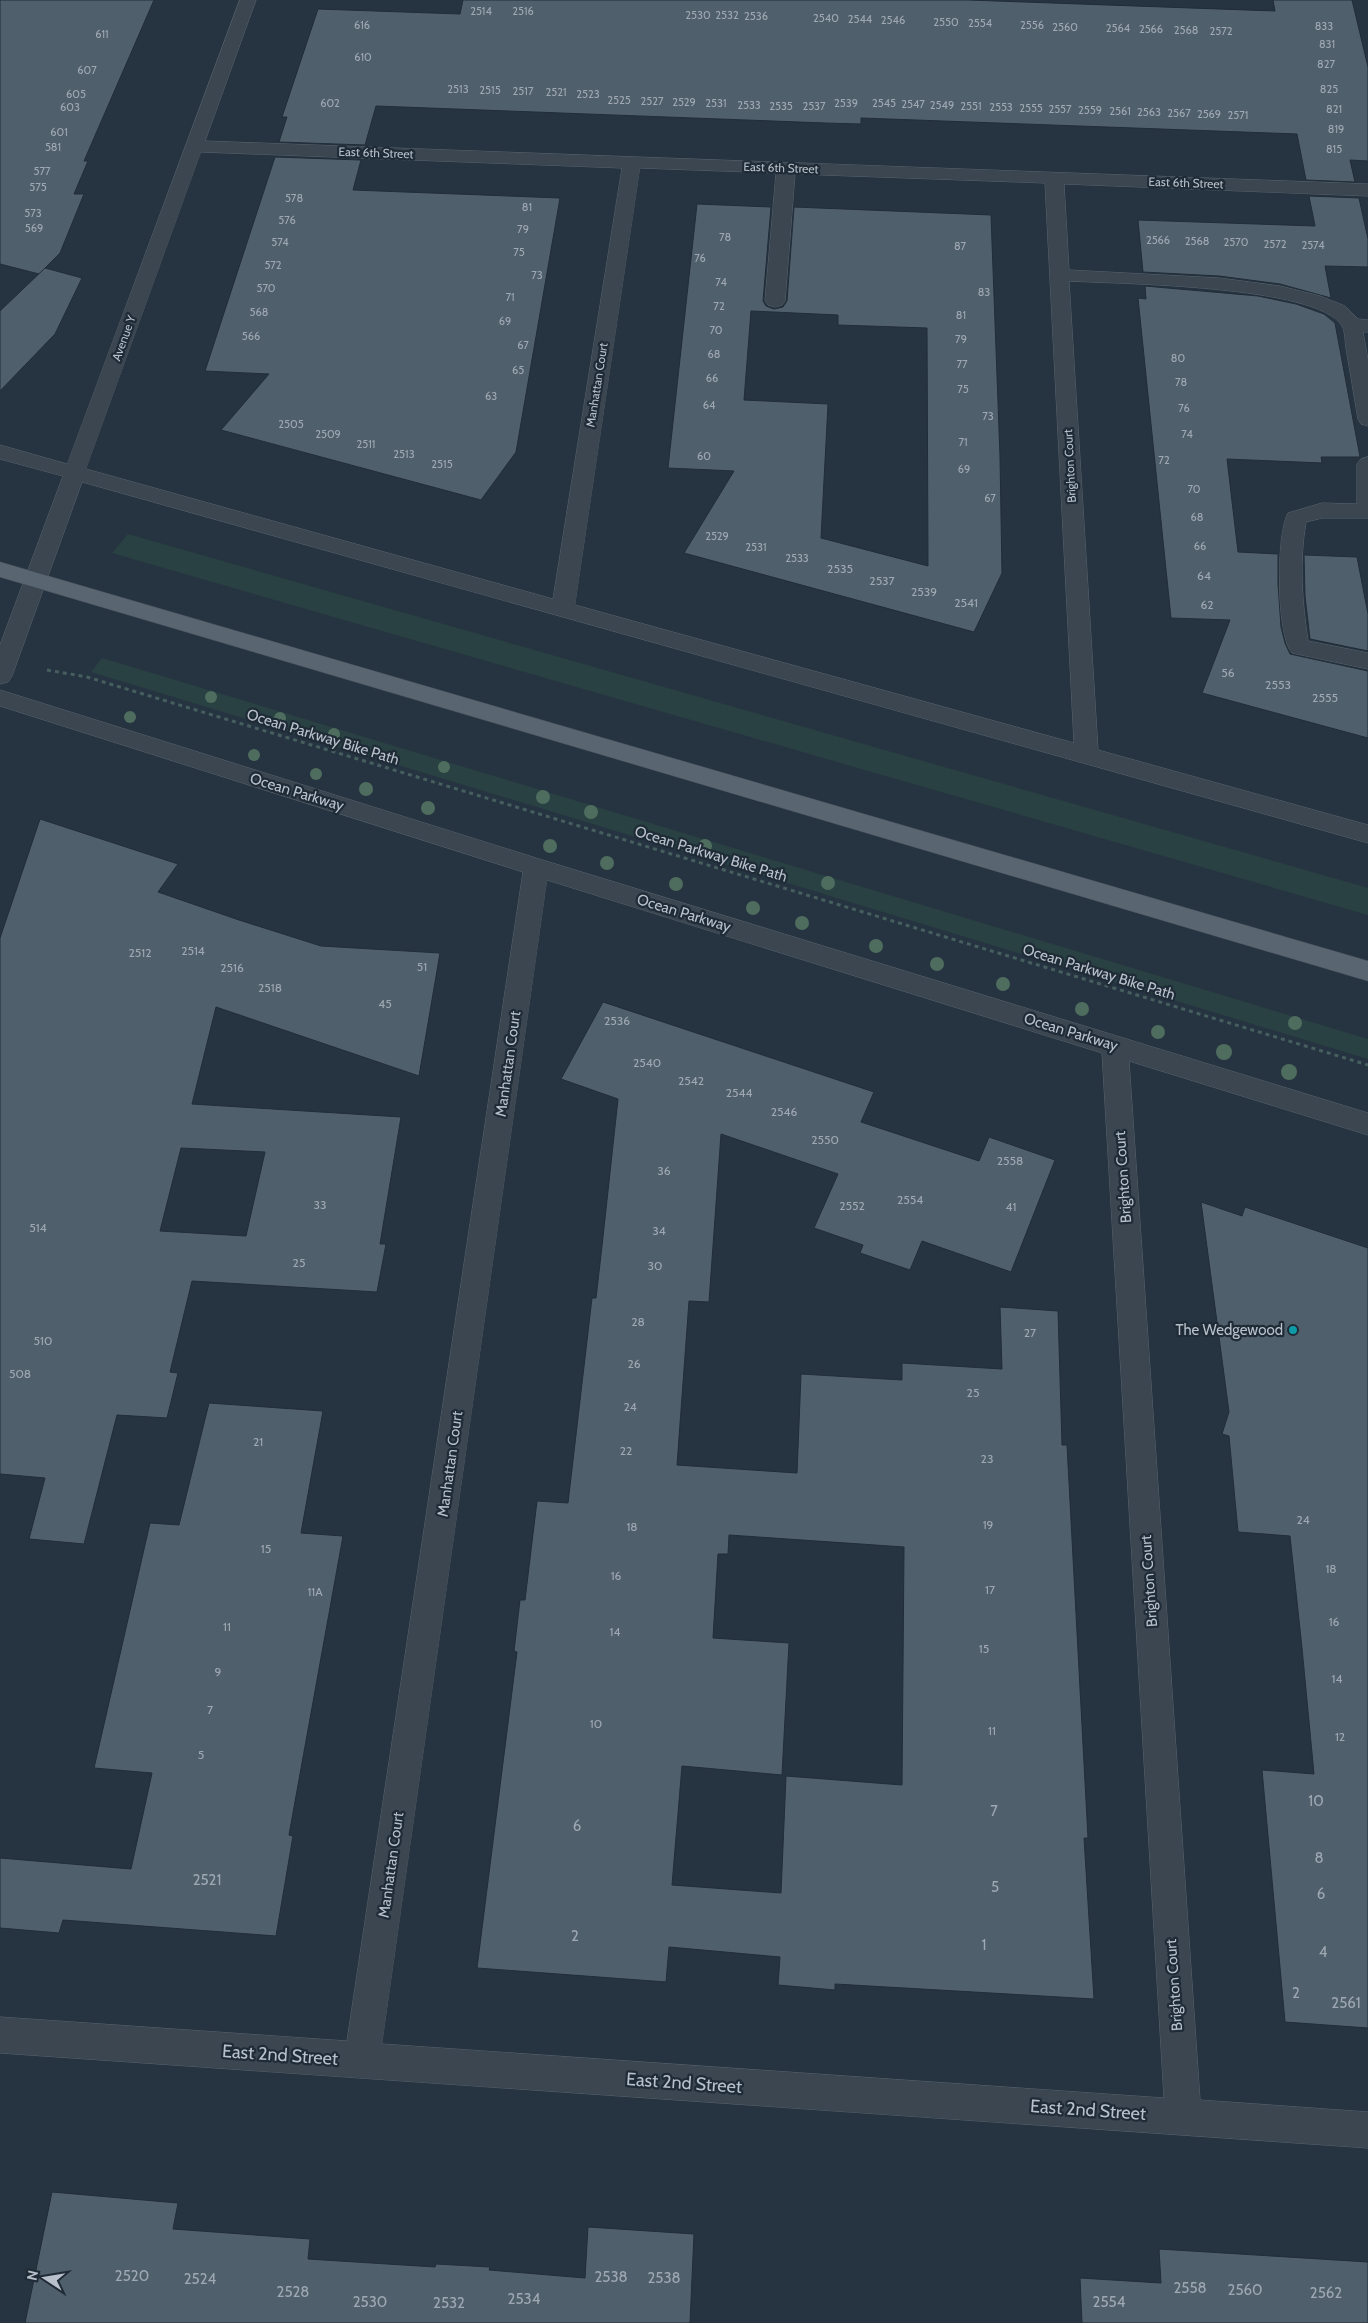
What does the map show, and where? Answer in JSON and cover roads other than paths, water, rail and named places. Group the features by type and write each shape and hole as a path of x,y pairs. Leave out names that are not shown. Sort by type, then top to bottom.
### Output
{"main road":[{"path":"0,569 1368,971"}],"street":[{"name":"Avenue Y","path":"0,676 248,0"},
{"name":"East 6th Street","path":"194,146 1368,190"},
{"name":"Manhattan Court","path":"563,609 632,162"},
{"path":"775,301 786,168"},
{"name":"Brighton Court","path":"1054,178 1086,755"},
{"path":"1059,275 1219,284 1280,292 1313,300 1338,310 1360,326 1368,419"},
{"path":"0,452 1368,834"},
{"path":"1368,464 1368,511 1318,510 1308,512 1296,518 1290,556 1290,584 1297,644 1300,647 1368,661"},
{"name":"Ocean Parkway","path":"0,698 536,867 1368,1124"},
{"name":"Manhattan Court","path":"362,2061 536,867"},
{"name":"Brighton Court","path":"1115,1046 1183,2117"},
{"name":"East 2nd Street","path":"0,2035 1368,2130"}],"place":[{"name":"The Wedgewood","path":"1293,1330"}]}
